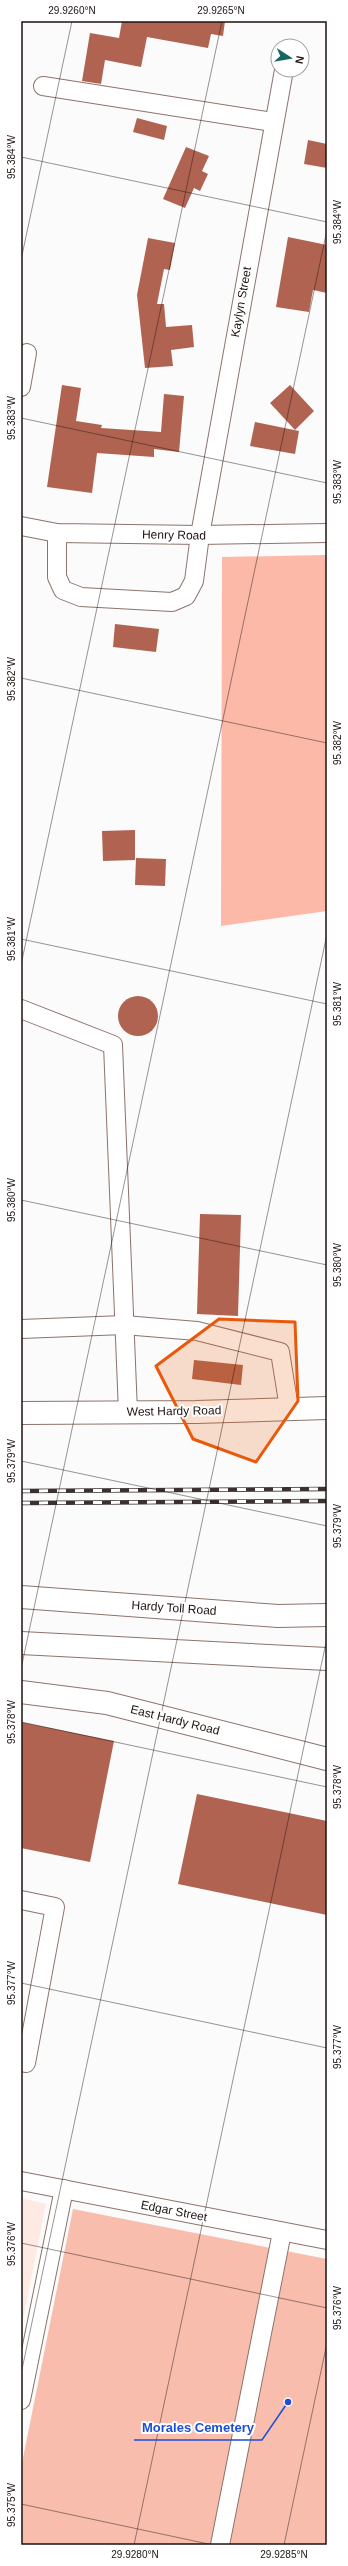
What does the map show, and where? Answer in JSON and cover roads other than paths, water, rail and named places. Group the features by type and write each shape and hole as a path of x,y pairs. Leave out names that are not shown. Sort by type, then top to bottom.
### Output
{"main road":[{"name":"West Hardy Road","path":"21,1413 327,1408"},
{"name":"Hardy Toll Road","path":"21,1597 278,1616 327,1615"},
{"path":"21,1643 327,1659"},
{"name":"East Hardy Road","path":"21,1692 107,1703 327,1759"}],"street":[{"name":"Kaylyn Street","path":"58,533 57,577 63,590 81,596 172,602 186,596 194,581 200,535 273,122 282,78"},
{"path":"43,86 273,122"},
{"path":"21,387 27,353"},
{"name":"Henry Road","path":"21,526 58,533 200,535 327,533"},
{"path":"21,1009 113,1045 128,1412"},
{"path":"21,1329 124,1325 197,1331 280,1352 289,1408"},
{"path":"21,1900 56,1907 26,2063 21,2062"},
{"name":"Edgar Street","path":"21,2181 327,2240"},
{"path":"21,2400 64,2189"},
{"path":"220,2545 282,2232"}],"railway":[{"path":"21,1491 327,1489"},
{"path":"21,1503 327,1501"}],"place":[{"name":"Morales Cemetery","path":"288,2402"}]}
